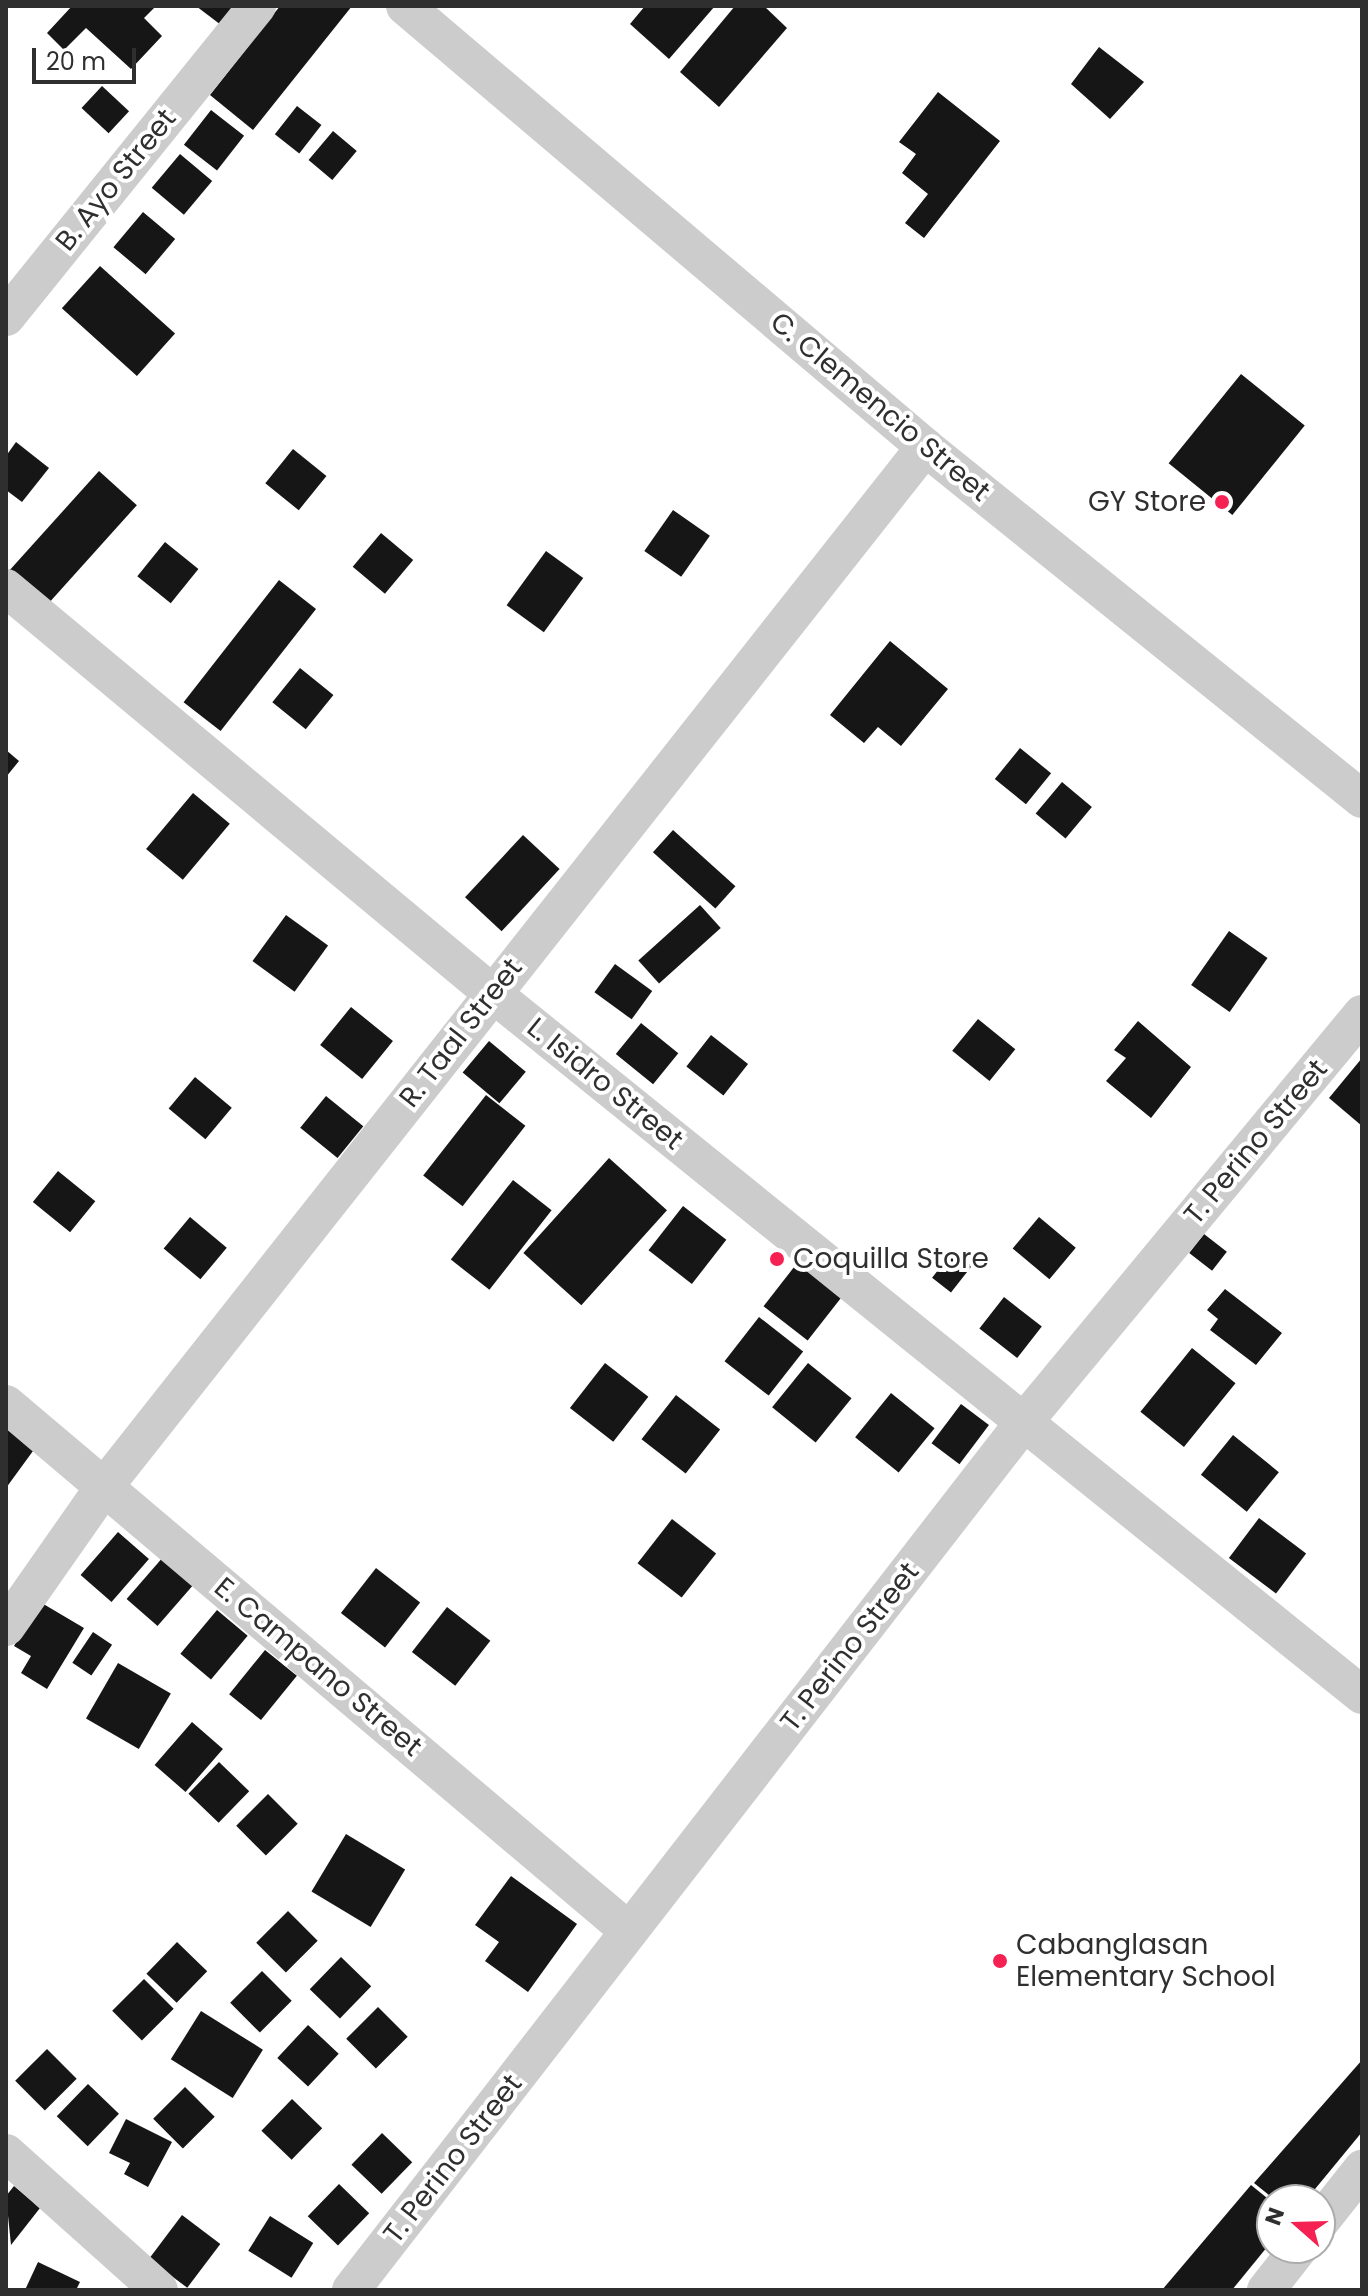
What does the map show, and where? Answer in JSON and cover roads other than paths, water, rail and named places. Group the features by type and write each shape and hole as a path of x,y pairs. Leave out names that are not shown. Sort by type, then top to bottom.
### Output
{"street":[{"name":"B. Ayo Street","path":"6,317 257,6"},
{"name":"C. Clemencio Street","path":"405,6 925,447 1362,799"},
{"name":"R. Taal Street","path":"6,1627 104,1487 925,447"},
{"name":"L. Isidro Street","path":"6,588 492,993 1362,1695"},
{"name":"T. Perino Street","path":"351,2290 1024,1422 1362,1014"},
{"name":"E. Campano Street","path":"6,1404 629,1931"},
{"path":"6,2153 159,2290"},
{"path":"1336,2202 1362,2169"},
{"path":"1266,2290 1286,2264"}],"place":[{"name":"GY Store","path":"1222,502"},
{"name":"Coquilla Store","path":"777,1259"},
{"name":"Cabanglasan Elementary School","path":"1000,1961"}]}
